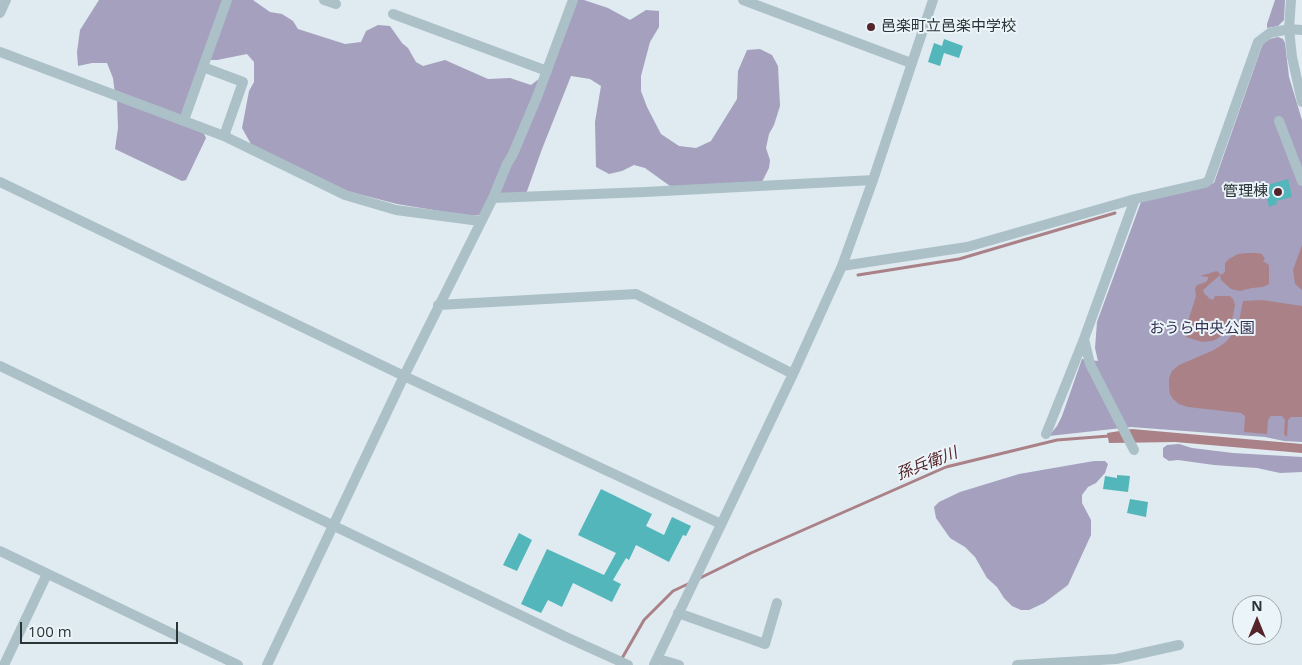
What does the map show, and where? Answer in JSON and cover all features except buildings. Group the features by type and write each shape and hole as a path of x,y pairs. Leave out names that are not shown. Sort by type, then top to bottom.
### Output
{"street":[{"path":"0,14 6,0"},
{"path":"184,120 227,0"},
{"path":"324,0 336,4"},
{"path":"267,665 438,305 493,198 498,183 517,146 573,0"},
{"path":"743,0 911,63"},
{"path":"679,665 656,662 793,374 842,266 933,0"},
{"path":"1291,0 1289,30 1294,72 1302,102"},
{"path":"393,14 547,71"},
{"path":"842,266 967,247 1209,180 1258,42 1270,33 1302,30"},
{"path":"0,52 224,136 345,196 396,210 480,221"},
{"path":"203,67 243,82 224,136"},
{"path":"1279,121 1302,181"},
{"path":"493,198 873,180"},
{"path":"0,182 404,376 721,524"},
{"path":"1046,434 1084,339 1135,199"},
{"path":"438,305 636,294 793,374"},
{"path":"1084,339 1090,364 1134,450"},
{"path":"0,366 628,665"},
{"path":"0,551 238,665"},
{"path":"4,665 47,574"},
{"path":"678,613 765,644 777,604"},
{"path":"1018,665 1116,659 1179,645"}],"green space":[{"path":"99,0 253,0 270,12 282,14 293,21 298,29 345,44 361,42 366,31 378,25 390,26 408,48 416,62 423,66 445,60 488,79 510,78 531,85 552,69 575,0 584,0 608,8 630,20 646,10 659,11 659,27 650,42 641,76 641,91 661,134 679,146 696,148 711,141 737,99 738,71 747,50 760,49 772,55 778,66 780,106 769,134 766,148 770,160 769,168 760,186 677,191 645,168 634,165 622,171 609,174 596,167 595,122 601,86 590,79 571,76 526,194 490,194 480,215 470,216 397,204 347,191 251,144 242,128 249,91 254,82 254,62 247,54 217,60 203,60 182,116 115,94 113,78 107,63 92,63 78,66 77,52 80,30"},
{"path":"1275,0 1285,0 1284,20 1278,26 1267,28 1267,24"},
{"name":"おうら中央公園","path":"1278,37 1283,39 1285,43 1289,77 1302,120 1302,442 1265,437 1131,427 1049,436 1062,416 1082,359 1098,361 1095,348 1097,322 1141,202 1214,183 1262,46 1266,40"},
{"path":"117,99 202,130 206,138 186,180 182,181 115,149 118,128"},
{"path":"1179,444 1192,448 1233,453 1302,457 1302,472 1280,473 1257,468 1178,460 1169,461 1163,457 1163,448 1167,445"},
{"path":"1094,461 1105,461 1108,464 1105,473 1096,483 1088,487 1082,495 1082,503 1091,520 1091,535 1068,585 1044,603 1029,610 1021,610 1012,606 987,578 975,557 965,547 950,538 936,518 934,507 939,502 960,492 1019,474"}],"shaded area":[{"path":"1302,245 1302,290 1295,284 1293,270"},
{"path":"1238,254 1262,254 1265,259 1263,261 1269,265 1269,284 1263,287 1240,291 1231,289 1221,280 1220,275 1203,290 1213,300 1215,296 1230,296 1233,299 1235,305 1231,325 1226,332 1212,341 1202,342 1186,337 1185,331 1196,296 1195,288 1208,279 1208,277 1200,276 1217,271 1221,275 1225,272 1225,263 1229,259"},
{"path":"1262,300 1302,306 1302,417 1291,417 1288,420 1287,437 1284,434 1285,420 1282,416 1271,416 1268,420 1267,434 1244,432 1245,416 1241,413 1188,407 1179,404 1170,394 1169,378 1172,371 1179,365 1214,350 1226,342 1238,326 1243,301"},
{"path":"1132,429 1302,444 1302,453 1175,442 1109,443 1107,433"}],"waterway":[{"path":"858,275 959,259 1115,213"},
{"name":"孫兵衛川","path":"698,579 751,553 946,467 1057,440 1109,436"},
{"name":"孫兵衛川","path":"621,660 644,620 673,591 690,583"}],"place":[{"name":"邑楽町立邑楽中学校","path":"871,27"},
{"name":"管理棟","path":"1278,192"}]}
